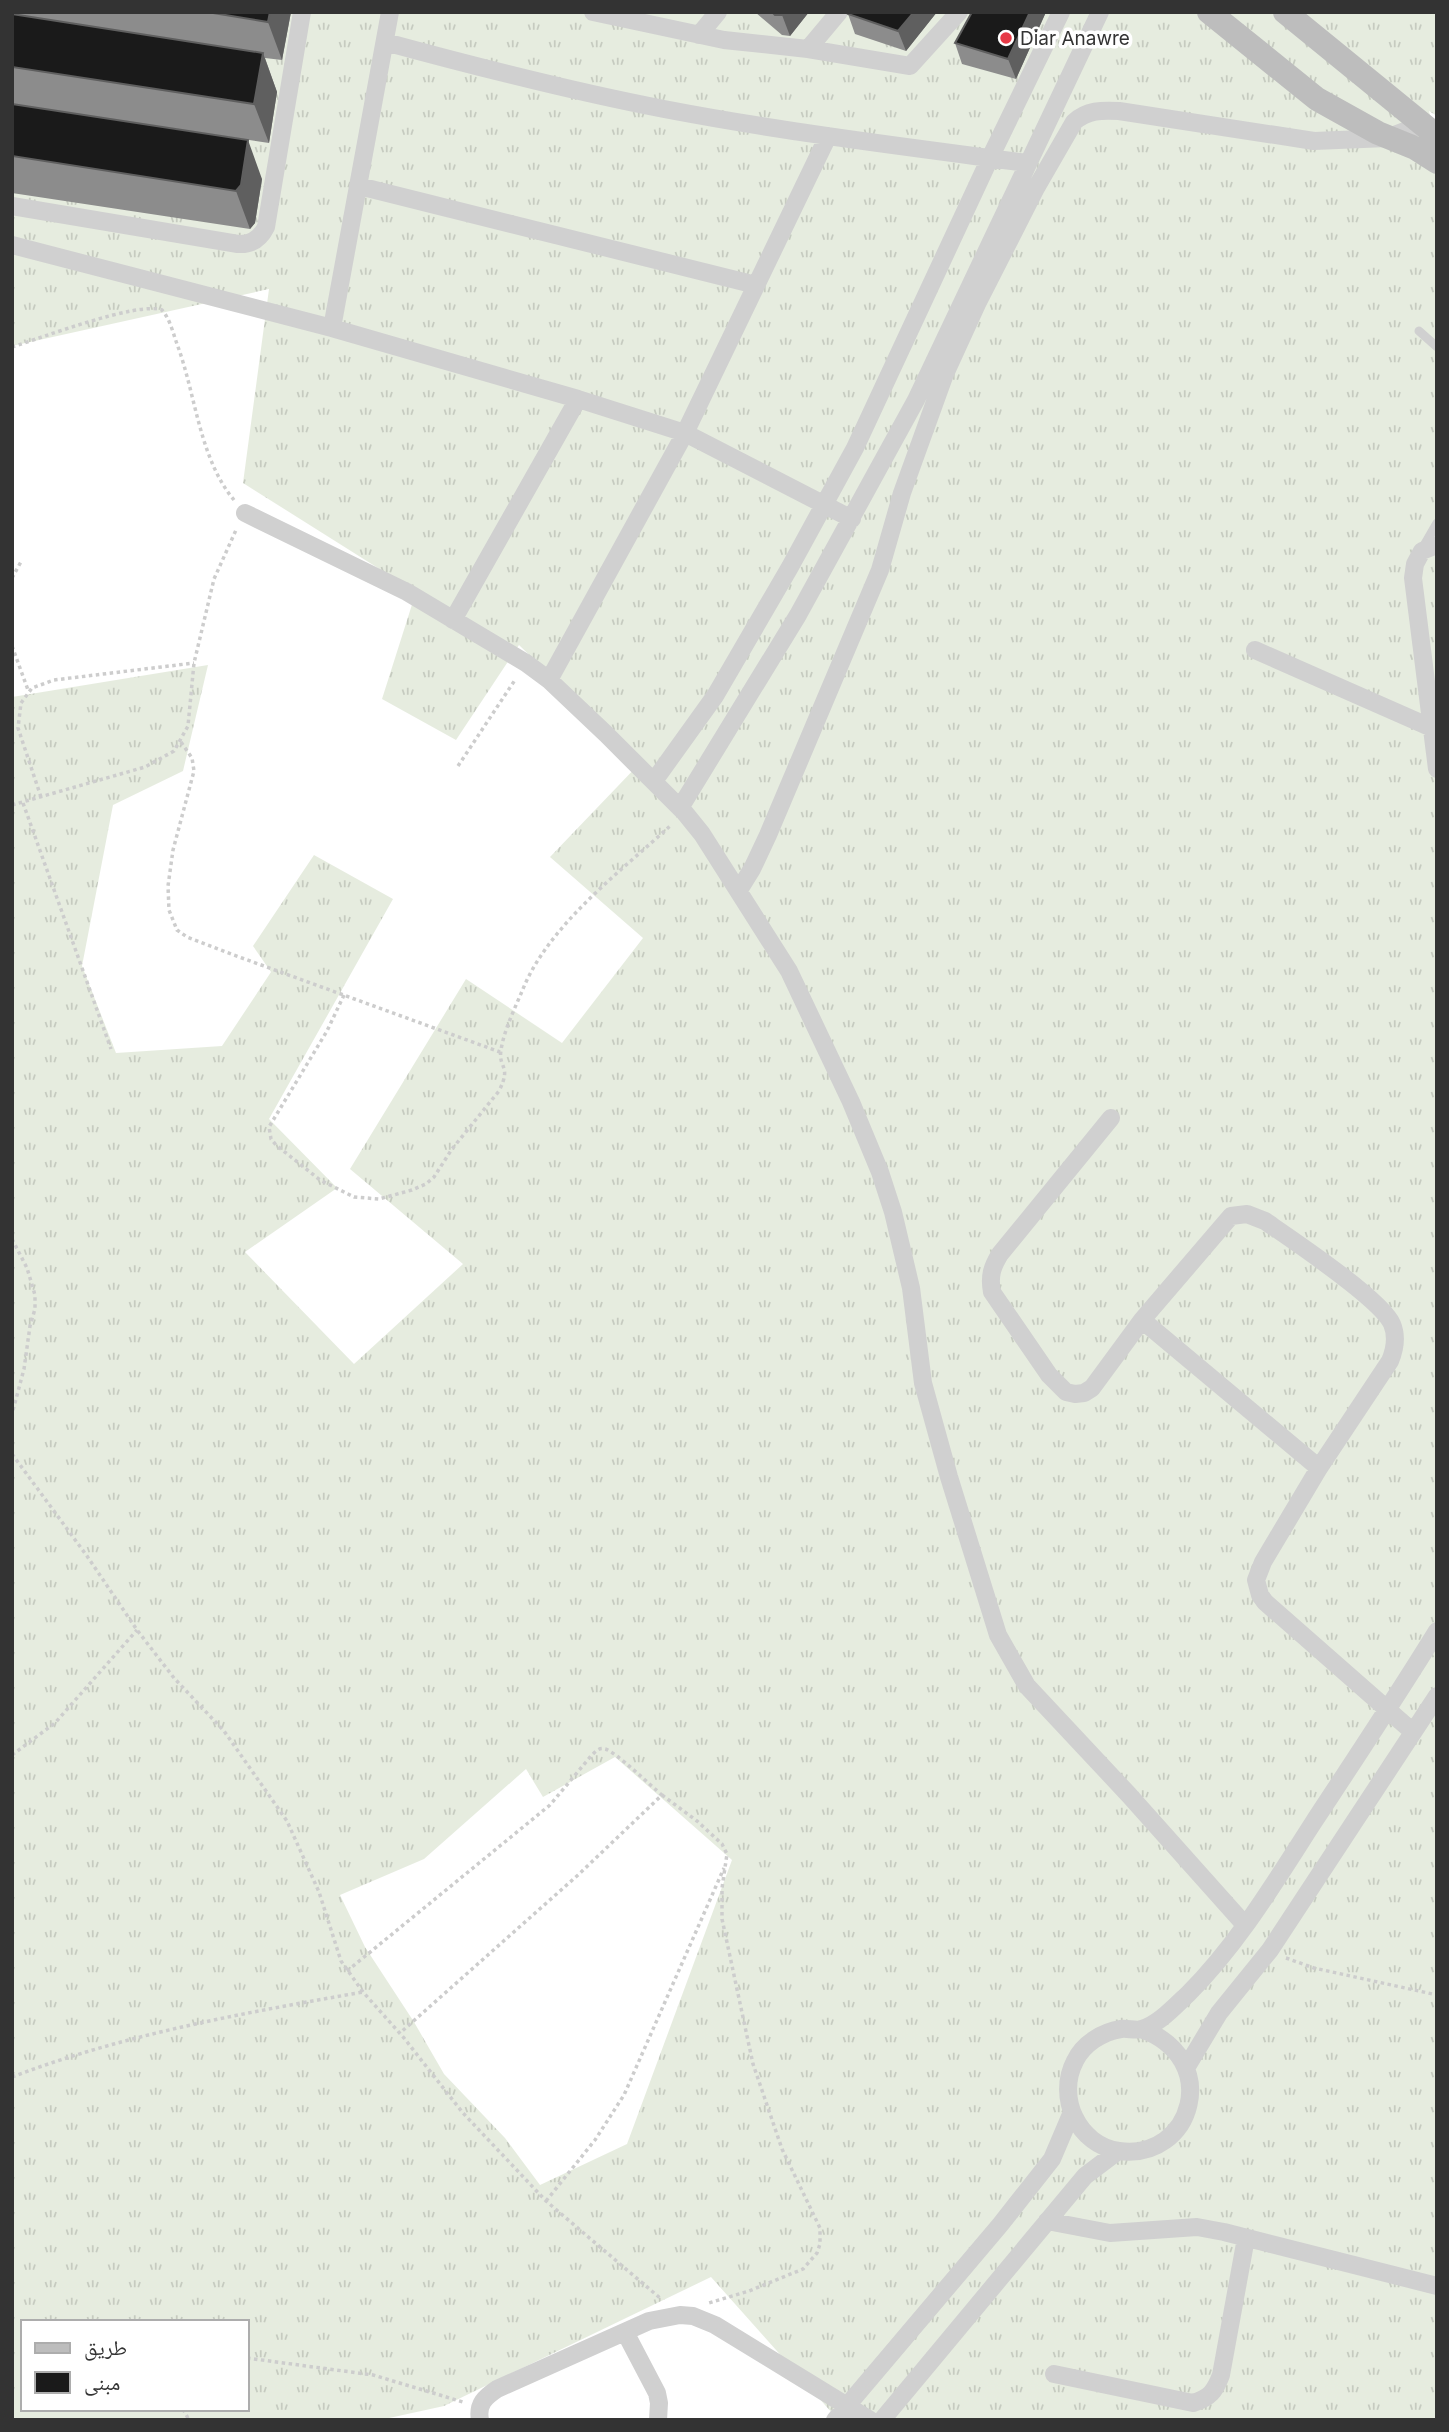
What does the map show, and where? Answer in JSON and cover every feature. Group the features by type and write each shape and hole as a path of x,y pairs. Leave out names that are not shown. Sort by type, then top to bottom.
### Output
{"street":[{"path":"12,206 245,245 257,240 266,227 269,162 284,77 302,12"},
{"path":"332,328 390,12"},
{"path":"593,12 699,35 910,66 960,12"},
{"path":"699,35 718,12"},
{"path":"808,49 839,12"},
{"path":"654,781 715,696 825,504 890,377 990,158 1061,12"},
{"path":"682,810 798,615 916,400 1100,12"},
{"path":"1209,12 1317,99 1387,138 1415,148 1437,162"},
{"path":"1285,12 1430,130"},
{"path":"385,41 569,89 663,109 828,136 1027,163"},
{"path":"739,890 768,835 859,624 880,570 902,493 945,374 977,304 1074,122 1083,115 1105,110 1314,141 1387,138 1430,130"},
{"path":"549,680 685,433 828,136"},
{"path":"359,186 756,285"},
{"path":"12,245 332,328 685,433 852,519"},
{"path":"453,620 578,399"},
{"path":"245,513 407,592 526,663 549,680 682,810 739,890 789,971 851,1102 880,1172 893,1212 911,1288 926,1393 948,1477 998,1635 1027,1686 1245,1925"},
{"path":"1429,548 1415,564 1413,578 1437,769"},
{"path":"1255,650 1432,728"},
{"path":"1111,1118 1000,1254 992,1268 990,1280 998,1303 1049,1375 1066,1391 1075,1394 1092,1388 1142,1320 1219,1227 1231,1216 1239,1213 1265,1221 1376,1302 1393,1325 1395,1348 1390,1361 1319,1468 1263,1562 1258,1573 1257,1586 1265,1602 1413,1732"},
{"path":"1142,1320 1319,1468"},
{"path":"1141,2029 1167,2013 1190,1992 1245,1925 1437,1631"},
{"path":"1186,2068 1219,2013 1270,1951 1437,1696"},
{"path":"1122,2029 1141,2029 1158,2035 1172,2045 1186,2068 1191,2092 1188,2109 1180,2124 1168,2137 1154,2146 1138,2151 1118,2151 1100,2144 1084,2133 1072,2112 1068,2098 1068,2079 1075,2060 1087,2045 1103,2034 1122,2029"},
{"path":"835,2420 1000,2225 1052,2159 1072,2112"},
{"path":"881,2420 1086,2176 1118,2151"},
{"path":"1047,2221 1110,2233 1197,2227 1437,2286"},
{"path":"1054,2374 1193,2403 1206,2399 1214,2392 1221,2375 1246,2238"},
{"path":"479,2413 484,2399 497,2389 649,2321 683,2315 715,2325 870,2420"},
{"path":"625,2332 657,2393 658,2420"}],"lane":[{"path":"1419,331 1437,347"},
{"path":"1429,548 1437,523"}],"path":[{"path":"12,348 103,318 146,308 162,310 184,363 212,461 224,488 245,513 214,579 194,663 187,726 181,741 169,756 145,767 12,805"},
{"path":"12,578 22,560"},
{"path":"12,646 29,691"},
{"path":"41,797 18,728 21,703 29,691 40,683 54,680 194,663"},
{"path":"458,766 526,663"},
{"path":"181,741 192,758 194,771 173,850 167,886 169,910 177,930 211,946 500,1052"},
{"path":"23,803 111,1049"},
{"path":"344,995 327,1031 269,1127 269,1133 276,1145 299,1166 320,1180 354,1197 379,1199 412,1190 434,1177 452,1149 499,1091 506,1075 500,1052 531,970 576,914 682,810"},
{"path":"12,1239 27,1268 35,1295 24,1369 12,1414"},
{"path":"12,1455 88,1556 136,1630 174,1678 224,1731 287,1821 319,1892 341,1961 347,1971 463,2113 546,2201 683,2315 715,2300 749,2291 803,2269 810,2263 820,2244 820,2228 782,2150 753,2064 722,1919 722,1888 727,1860 722,1844 617,1755 607,1749 598,1750 591,1755 550,1805 347,1971"},
{"path":"12,1755 55,1723 136,1630"},
{"path":"400,2033 578,1875 662,1795"},
{"path":"546,2201 595,2140 624,2095 727,1860"},
{"path":"1270,1951 1314,1968 1437,1995"},
{"path":"12,2077 50,2063 225,2016 363,1992"},
{"path":"248,2358 373,2375 479,2413"}],"green space":[{"path":"12,12 1437,12 1437,116 1429,111 1437,143 1437,2420 834,2420 833,2414 711,2277 444,2406 380,2420 12,2420 12,697 208,665 183,771 113,805 82,966 116,1053 222,1046 271,972 253,946 314,855 393,899 269,1119 337,1188 245,1252 354,1364 463,1264 350,1169 466,979 562,1043 643,938 550,857 640,763 519,645 456,740 382,699 416,592 243,483 269,289 12,346","holes":["615,1757 732,1860 627,2144 540,2185 505,2138 444,2074 365,1947 340,1895 424,1859 526,1769 543,1797"]}],"building":[{"path":"207,12 270,12 268,22"},
{"path":"914,12 898,31 848,14"},
{"path":"972,12 1030,12 1008,59 955,43"},
{"path":"12,14 263,53 254,104 12,67"},
{"path":"12,104 248,140 241,185 236,191 12,156"}],"place":[{"name":"Diar Anawre","path":"1006,38"}]}
